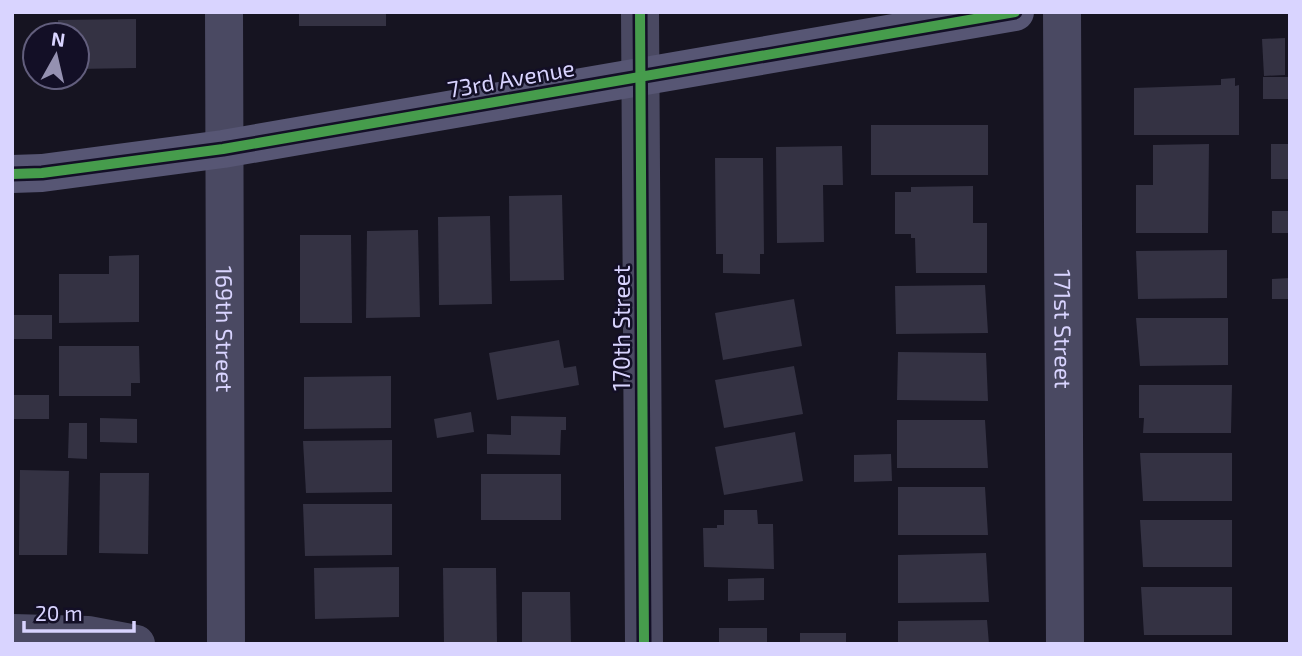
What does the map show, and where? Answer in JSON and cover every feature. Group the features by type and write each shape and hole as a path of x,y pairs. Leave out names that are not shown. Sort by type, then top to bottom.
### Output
{"street":[{"name":"169th Street","path":"224,12 226,644"},
{"name":"170th Street","path":"640,12 643,644"},
{"name":"73rd Avenue","path":"12,174 42,173 223,149 1014,12"},
{"name":"171st Street","path":"1062,12 1065,644"},
{"path":"12,633 88,635 136,644"}],"building":[{"path":"299,12 386,12 386,26 299,26"},
{"path":"136,19 136,68 91,69 91,21 58,20"},
{"path":"1285,38 1285,75 1264,76 1262,39"},
{"path":"1263,77 1290,77 1290,99 1263,99"},
{"path":"1235,78 1235,86 1239,85 1239,135 1134,135 1134,88 1221,85 1221,79"},
{"path":"871,125 988,125 988,175 871,175"},
{"path":"1209,144 1208,233 1136,233 1136,185 1153,185 1153,145"},
{"path":"1271,144 1290,144 1290,179 1271,179"},
{"path":"842,146 843,185 823,185 824,242 777,243 776,147"},
{"path":"715,158 763,158 764,254 760,254 760,274 723,273 723,254 716,254"},
{"path":"973,186 973,223 987,223 987,273 916,273 915,238 911,238 911,234 895,234 895,192 911,192 911,187"},
{"path":"562,195 564,280 510,281 509,196"},
{"path":"1272,211 1290,211 1290,233 1272,233"},
{"path":"490,216 492,304 439,305 438,217"},
{"path":"418,230 420,317 366,318 367,231"},
{"path":"300,235 351,235 352,323 300,323"},
{"path":"1227,250 1227,298 1138,299 1136,251"},
{"path":"139,255 139,322 59,323 59,274 109,274 109,256"},
{"path":"1290,278 1290,299 1272,299 1272,279"},
{"path":"985,285 988,333 896,334 895,286"},
{"path":"794,299 802,346 723,360 715,313"},
{"path":"14,315 52,315 52,339 13,339"},
{"path":"1136,318 1228,318 1228,365 1140,366"},
{"path":"559,340 564,368 576,366 579,385 497,400 489,353"},
{"path":"59,346 139,346 140,383 131,383 131,396 59,396"},
{"path":"898,352 986,353 988,401 897,400"},
{"path":"794,366 803,414 724,428 715,380"},
{"path":"391,376 391,428 304,429 304,377"},
{"path":"1139,385 1232,385 1231,433 1143,433 1144,418 1139,418"},
{"path":"12,395 49,395 49,419 12,419"},
{"path":"471,412 474,432 437,438 434,419"},
{"path":"511,416 566,417 566,430 561,430 560,455 487,454 487,434 511,435"},
{"path":"100,418 137,419 137,443 100,442"},
{"path":"897,420 985,420 988,468 897,468"},
{"path":"69,423 87,423 87,459 68,458"},
{"path":"795,432 803,481 724,495 715,447"},
{"path":"392,440 392,492 306,493 303,441"},
{"path":"1140,453 1232,453 1232,501 1143,501"},
{"path":"891,454 892,481 854,482 854,455"},
{"path":"20,470 69,471 67,555 19,555"},
{"path":"100,473 149,473 148,554 99,553"},
{"path":"481,474 561,474 561,520 481,520"},
{"path":"898,487 985,487 988,535 898,535"},
{"path":"303,504 392,504 392,555 305,556"},
{"path":"724,510 757,510 758,524 773,524 774,569 704,567 703,528 724,525"},
{"path":"1140,520 1232,520 1232,567 1143,567"},
{"path":"986,553 989,602 898,603 898,555"},
{"path":"399,567 399,617 315,619 314,568"},
{"path":"443,568 496,568 497,644 444,644"},
{"path":"764,578 764,600 728,601 728,579"},
{"path":"1141,587 1232,587 1232,635 1144,635"},
{"path":"522,592 570,592 571,644 522,644"},
{"path":"987,620 989,644 898,644 898,621"},
{"path":"719,628 767,628 767,644 719,644"},
{"path":"800,633 846,633 846,644 800,644"}],"cycle path":[{"path":"640,12 644,644"},
{"path":"12,174 42,173 223,149 1015,12"}]}
